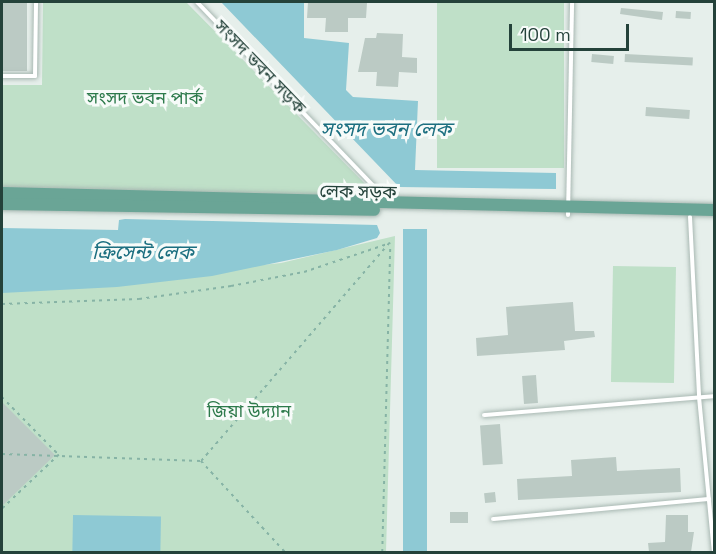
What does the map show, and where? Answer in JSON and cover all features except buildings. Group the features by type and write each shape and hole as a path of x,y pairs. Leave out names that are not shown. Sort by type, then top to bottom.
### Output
{"main road":[{"path":"2,194 393,206"},
{"name":"লেক সড়ক","path":"2,204 393,206 714,217"},
{"path":"568,211 714,210"}],"lane":[{"path":"2,76 35,76 36,2"},
{"name":"সংসদ ভবন সড়ক","path":"197,2 393,206"},
{"path":"568,211 573,2"},
{"path":"690,217 699,397 714,552"},
{"path":"484,415 714,396"},
{"path":"493,519 709,499"}],"path":[{"path":"2,304 139,299 221,287 304,272 390,243"},
{"path":"201,461 390,243"},
{"path":"382,552 390,243"},
{"path":"2,397 57,456"},
{"path":"2,454 201,461 285,552"},
{"path":"2,509 57,456"}],"green space":[{"name":"সংসদ ভবন পার্ক","path":"43,2 186,2 379,198 2,191 2,85 42,85"},
{"path":"437,2 564,2 564,168 437,168"},
{"name":"জিয়া উদ্যান","path":"395,236 386,552 2,552 2,291 281,263"},
{"path":"613,266 676,267 674,383 611,382"}],"water":[{"name":"সংসদ ভবন লেক","path":"221,2 304,2 304,38 349,43 346,90 353,97 418,101 415,170 556,173 556,189 399,187"},
{"name":"ক্রিসেন্ট লেক","path":"119,220 377,225 380,233 377,238 337,250 212,276 117,287 2,293 2,228 118,230"},
{"path":"403,229 427,229 427,552 403,552"},
{"path":"73,515 161,517 160,552 72,552"}]}
